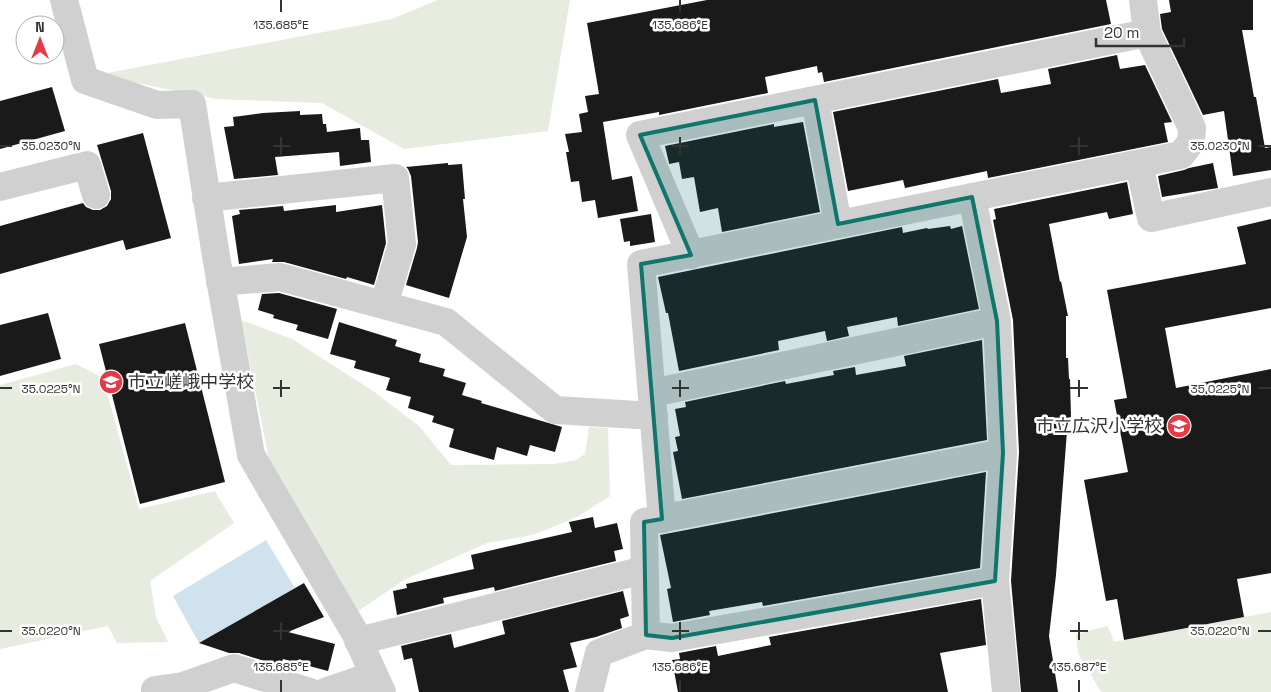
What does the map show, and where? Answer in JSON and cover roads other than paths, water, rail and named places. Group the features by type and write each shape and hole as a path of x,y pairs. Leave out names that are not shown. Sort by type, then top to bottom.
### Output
{"street":[{"path":"64,0 85,80 157,105 192,104 220,282 251,455 358,641 378,684 325,692"},
{"path":"662,519 641,264 1181,155 1191,142 1192,128 1147,33 1143,0"},
{"path":"691,254 640,135 1147,33"},
{"path":"815,100 838,224"},
{"path":"1139,164 1151,218 1271,192"},
{"path":"0,187 87,165 96,195"},
{"path":"206,198 395,178 402,244 384,306"},
{"path":"972,197 997,321 1003,453 995,581 1006,692"},
{"path":"220,282 280,277 446,322 555,410 653,404 997,321"},
{"path":"646,635 644,522 1003,453"},
{"path":"358,641 644,570"},
{"path":"589,692 599,653 646,635 672,638 995,581"},
{"path":"155,692 155,690 183,686 234,668 310,692"}],"water":[{"path":"266,540 295,588 199,643 173,596"}],"place":[{"name":"市立嵯峨中学校","path":"111,382"},
{"name":"市立広沢小学校","path":"1179,426"}]}
